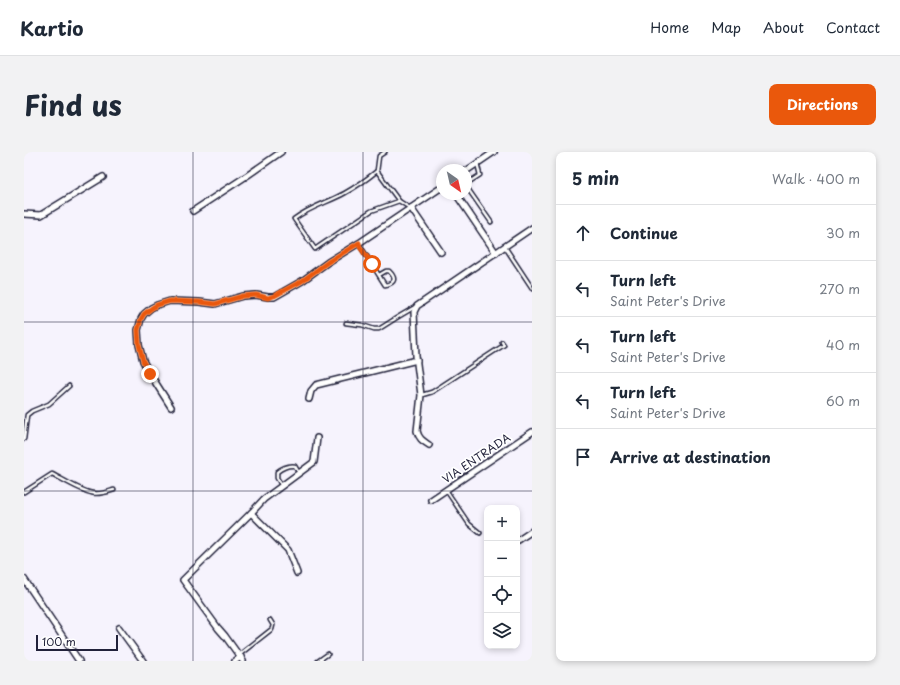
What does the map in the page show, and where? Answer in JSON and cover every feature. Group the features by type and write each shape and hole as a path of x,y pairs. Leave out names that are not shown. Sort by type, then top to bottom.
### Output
{"street":[{"path":"193,211 281,152"},
{"path":"472,167 494,152"},
{"path":"24,214 40,214 104,178"},
{"path":"171,407 143,361 139,345 138,330 141,319 150,309 170,301 215,304 243,296 256,295 268,298 274,296 302,281 328,262 436,191"},
{"path":"460,200 496,252"},
{"path":"411,208 441,252"},
{"path":"429,445 421,440 418,431 421,395 414,312 417,306 532,228"},
{"path":"309,399 311,390 316,386 417,360"},
{"name":"VIA ENTRADA","path":"431,500 532,432"},
{"path":"235,661 241,658 183,580 264,499 314,462 317,438"},
{"path":"251,513 288,550 297,573"},
{"path":"520,539 532,531"},
{"path":"24,579 80,661"},
{"path":"119,628 143,661"}],"lane":[{"path":"385,152 379,156 377,171 399,201 411,208"},
{"path":"472,181 480,175 477,163"},
{"path":"377,171 345,193 294,219 315,249 371,211 399,201"},
{"path":"472,194 491,222"},
{"path":"359,243 360,247 385,285 393,281 394,278 389,271 379,275"},
{"path":"504,247 532,288"},
{"path":"346,323 379,329 417,306"},
{"path":"421,395 432,392 504,345 502,342"},
{"path":"24,440 27,416 32,410 49,404 69,386"},
{"path":"282,486 277,478 277,472 282,468 291,465 295,466 299,473"},
{"path":"24,492 52,474 92,494 99,494 114,490"},
{"path":"446,490 469,524 480,533"},
{"path":"241,658 272,629 273,625 270,620"},
{"path":"318,661 328,654"}],"route":[{"path":"150,374 143,361 139,345 138,330 144,314 157,305 170,301 215,304 243,296 256,295 268,298 302,281 328,262 359,243 360,247 372,264"}]}
